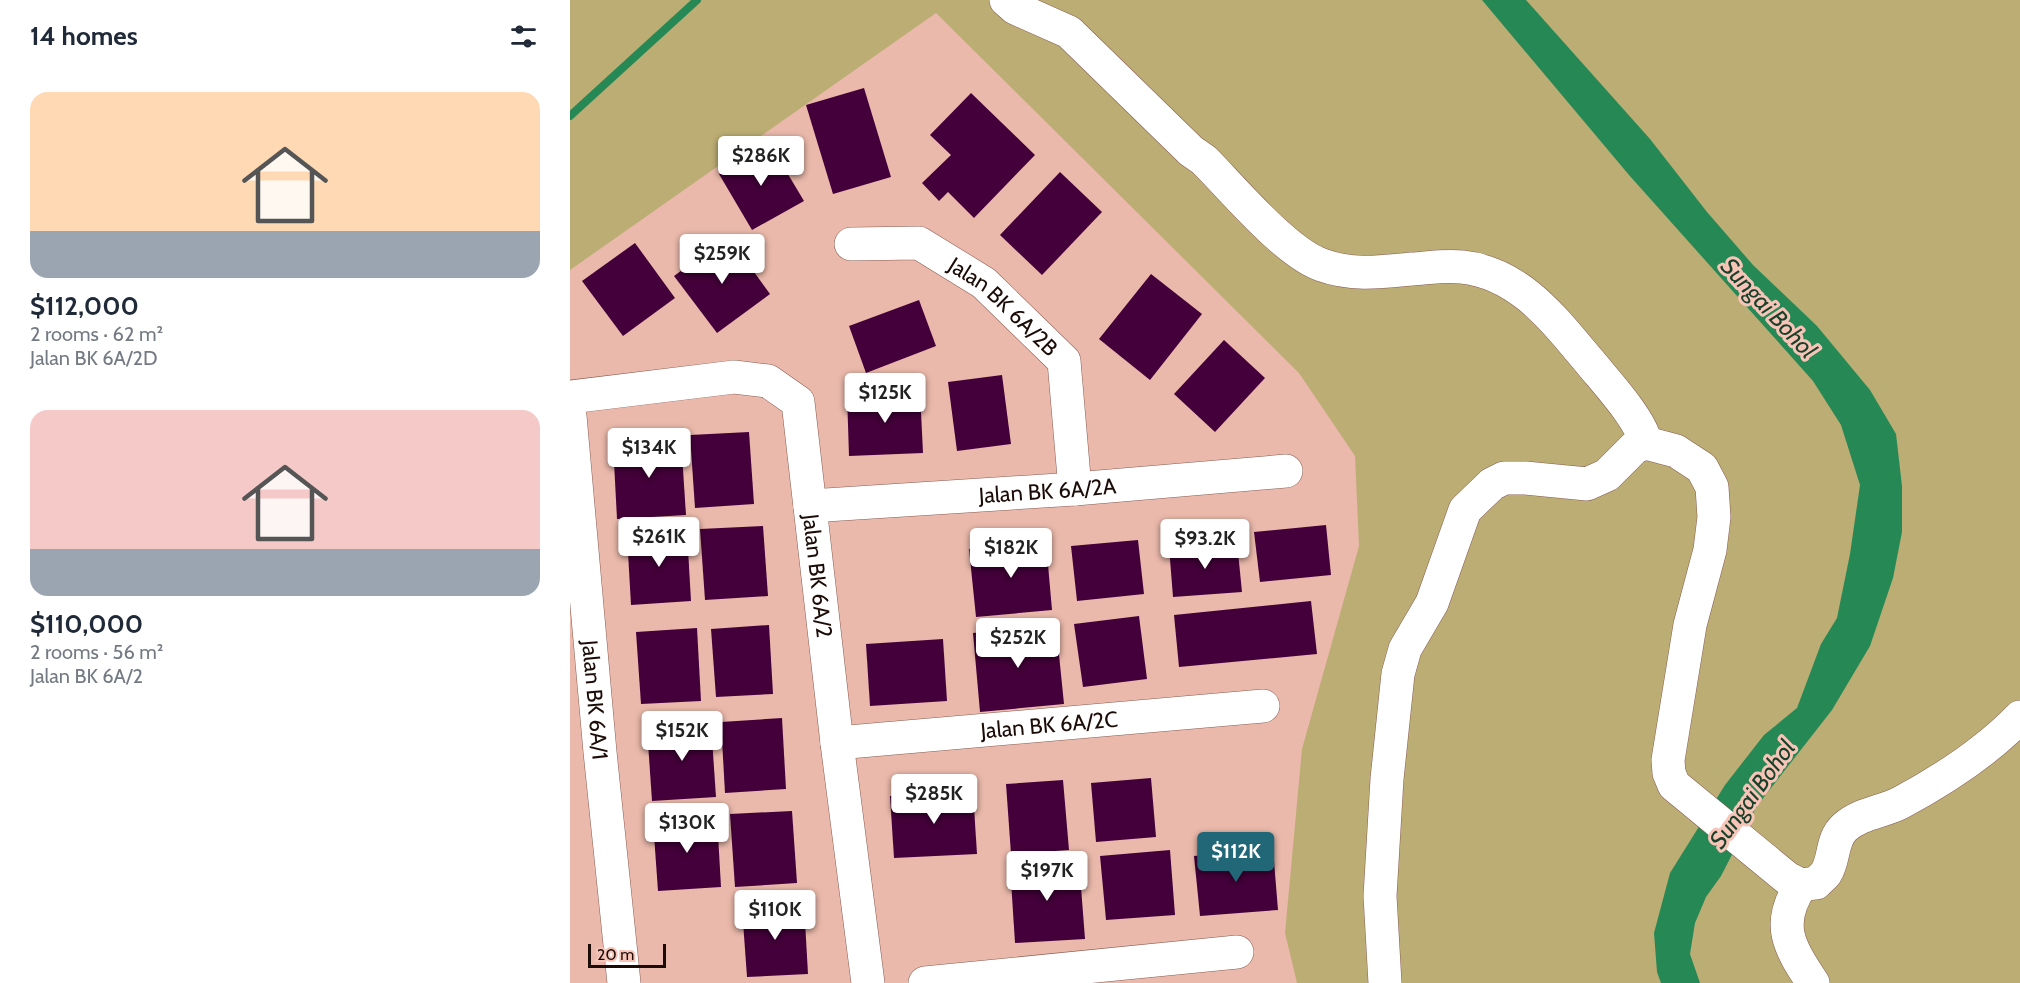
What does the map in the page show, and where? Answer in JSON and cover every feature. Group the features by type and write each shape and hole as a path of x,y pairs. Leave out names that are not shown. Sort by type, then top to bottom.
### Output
{"street":[{"path":"1006,0 1015,8 1069,32 1191,151 1204,159 1279,236 1319,265 1363,274 1433,267 1461,267 1485,272 1511,282 1527,292 1555,321 1609,385 1636,422 1646,443"},
{"name":"Jalan BK 6A/2B","path":"851,244 919,243 984,283 1064,361 1075,489"},
{"name":"Jalan BK 6A/2","path":"570,397 734,377 768,381 798,402 837,744 868,983"},
{"name":"Jalan BK 6A/1","path":"570,416 600,752 624,983"},
{"path":"1385,983 1380,896 1387,779 1398,674 1405,649 1432,603 1465,510 1492,484 1504,478 1545,479 1587,484 1607,475 1635,447 1646,443 1676,451 1702,468 1712,488 1714,517 1710,550 1690,626 1668,760 1669,773 1674,785 1794,881 1816,883 1827,872 1836,840 1844,828 1859,818 1897,804 1932,785 1961,766 2020,717"},
{"name":"Jalan BK 6A/2A","path":"810,506 1075,489 1286,471"},
{"name":"Jalan BK 6A/2C","path":"837,744 1263,706"},
{"path":"1794,881 1787,934 1798,961 1813,983"},
{"path":"925,983 1237,952"}],"shaded area":[{"path":"570,0 2020,0 2020,983 1297,983 1285,933 1302,749 1359,546 1355,456 1299,373 936,13 570,270"}],"water":[{"name":"Sungai Bohol","path":"1482,0 1526,0 1650,139 1707,212 1753,265 1817,326 1870,390 1896,434 1902,486 1902,532 1893,578 1870,646 1832,710 1757,806 1721,876 1706,897 1695,923 1690,954 1700,983 1661,983 1657,972 1654,933 1670,873 1725,785 1764,735 1797,708 1821,644 1837,618 1850,554 1860,485 1841,425 1813,381 1629,175"}],"building":[{"path":"864,88 891,177 833,194 806,105"},
{"path":"971,93 1035,155 974,218 948,192 939,201 922,183 951,155 930,135"},
{"path":"770,144 804,201 752,230 719,174"},
{"path":"1060,172 1102,212 1042,275 1000,235"},
{"path":"728,236 770,294 717,333 674,276"},
{"path":"635,243 675,298 623,336 582,281"},
{"path":"1151,274 1202,314 1150,380 1099,339"},
{"path":"919,300 936,346 866,373 849,326"},
{"path":"1224,340 1265,378 1215,432 1174,394"},
{"path":"1002,375 1011,444 957,451 948,382"},
{"path":"920,391 923,453 849,456 847,394"},
{"path":"749,432 754,504 695,508 690,435"},
{"path":"681,439 686,515 617,519 613,443"},
{"path":"1326,525 1331,575 1260,582 1254,532"},
{"path":"763,526 768,596 705,600 700,529"},
{"path":"687,532 691,601 631,605 627,535"},
{"path":"1138,540 1144,594 1077,601 1071,546"},
{"path":"1046,542 1052,610 976,617 969,549"},
{"path":"1237,542 1242,592 1173,597 1169,547"},
{"path":"1311,601 1317,654 1179,667 1174,615"},
{"path":"1139,616 1147,679 1083,687 1074,624"},
{"path":"769,625 773,694 716,697 711,629"},
{"path":"1056,625 1064,704 980,712 973,633"},
{"path":"697,628 701,701 641,704 636,632"},
{"path":"943,639 947,701 870,706 866,644"},
{"path":"782,718 786,789 725,793 721,722"},
{"path":"711,724 716,797 652,801 647,728"},
{"path":"1151,778 1156,837 1096,842 1091,783"},
{"path":"1063,780 1069,850 1011,854 1006,784"},
{"path":"973,792 977,854 894,858 890,796"},
{"path":"792,811 797,883 735,887 730,814"},
{"path":"717,817 721,887 658,891 653,821"},
{"path":"1273,849 1278,910 1200,916 1194,856"},
{"path":"1170,850 1175,915 1106,920 1100,856"},
{"path":"1079,861 1085,939 1015,943 1010,865"},
{"path":"804,904 808,974 747,977 742,908"}],"waterway":[{"path":"570,116 697,0"}]}
